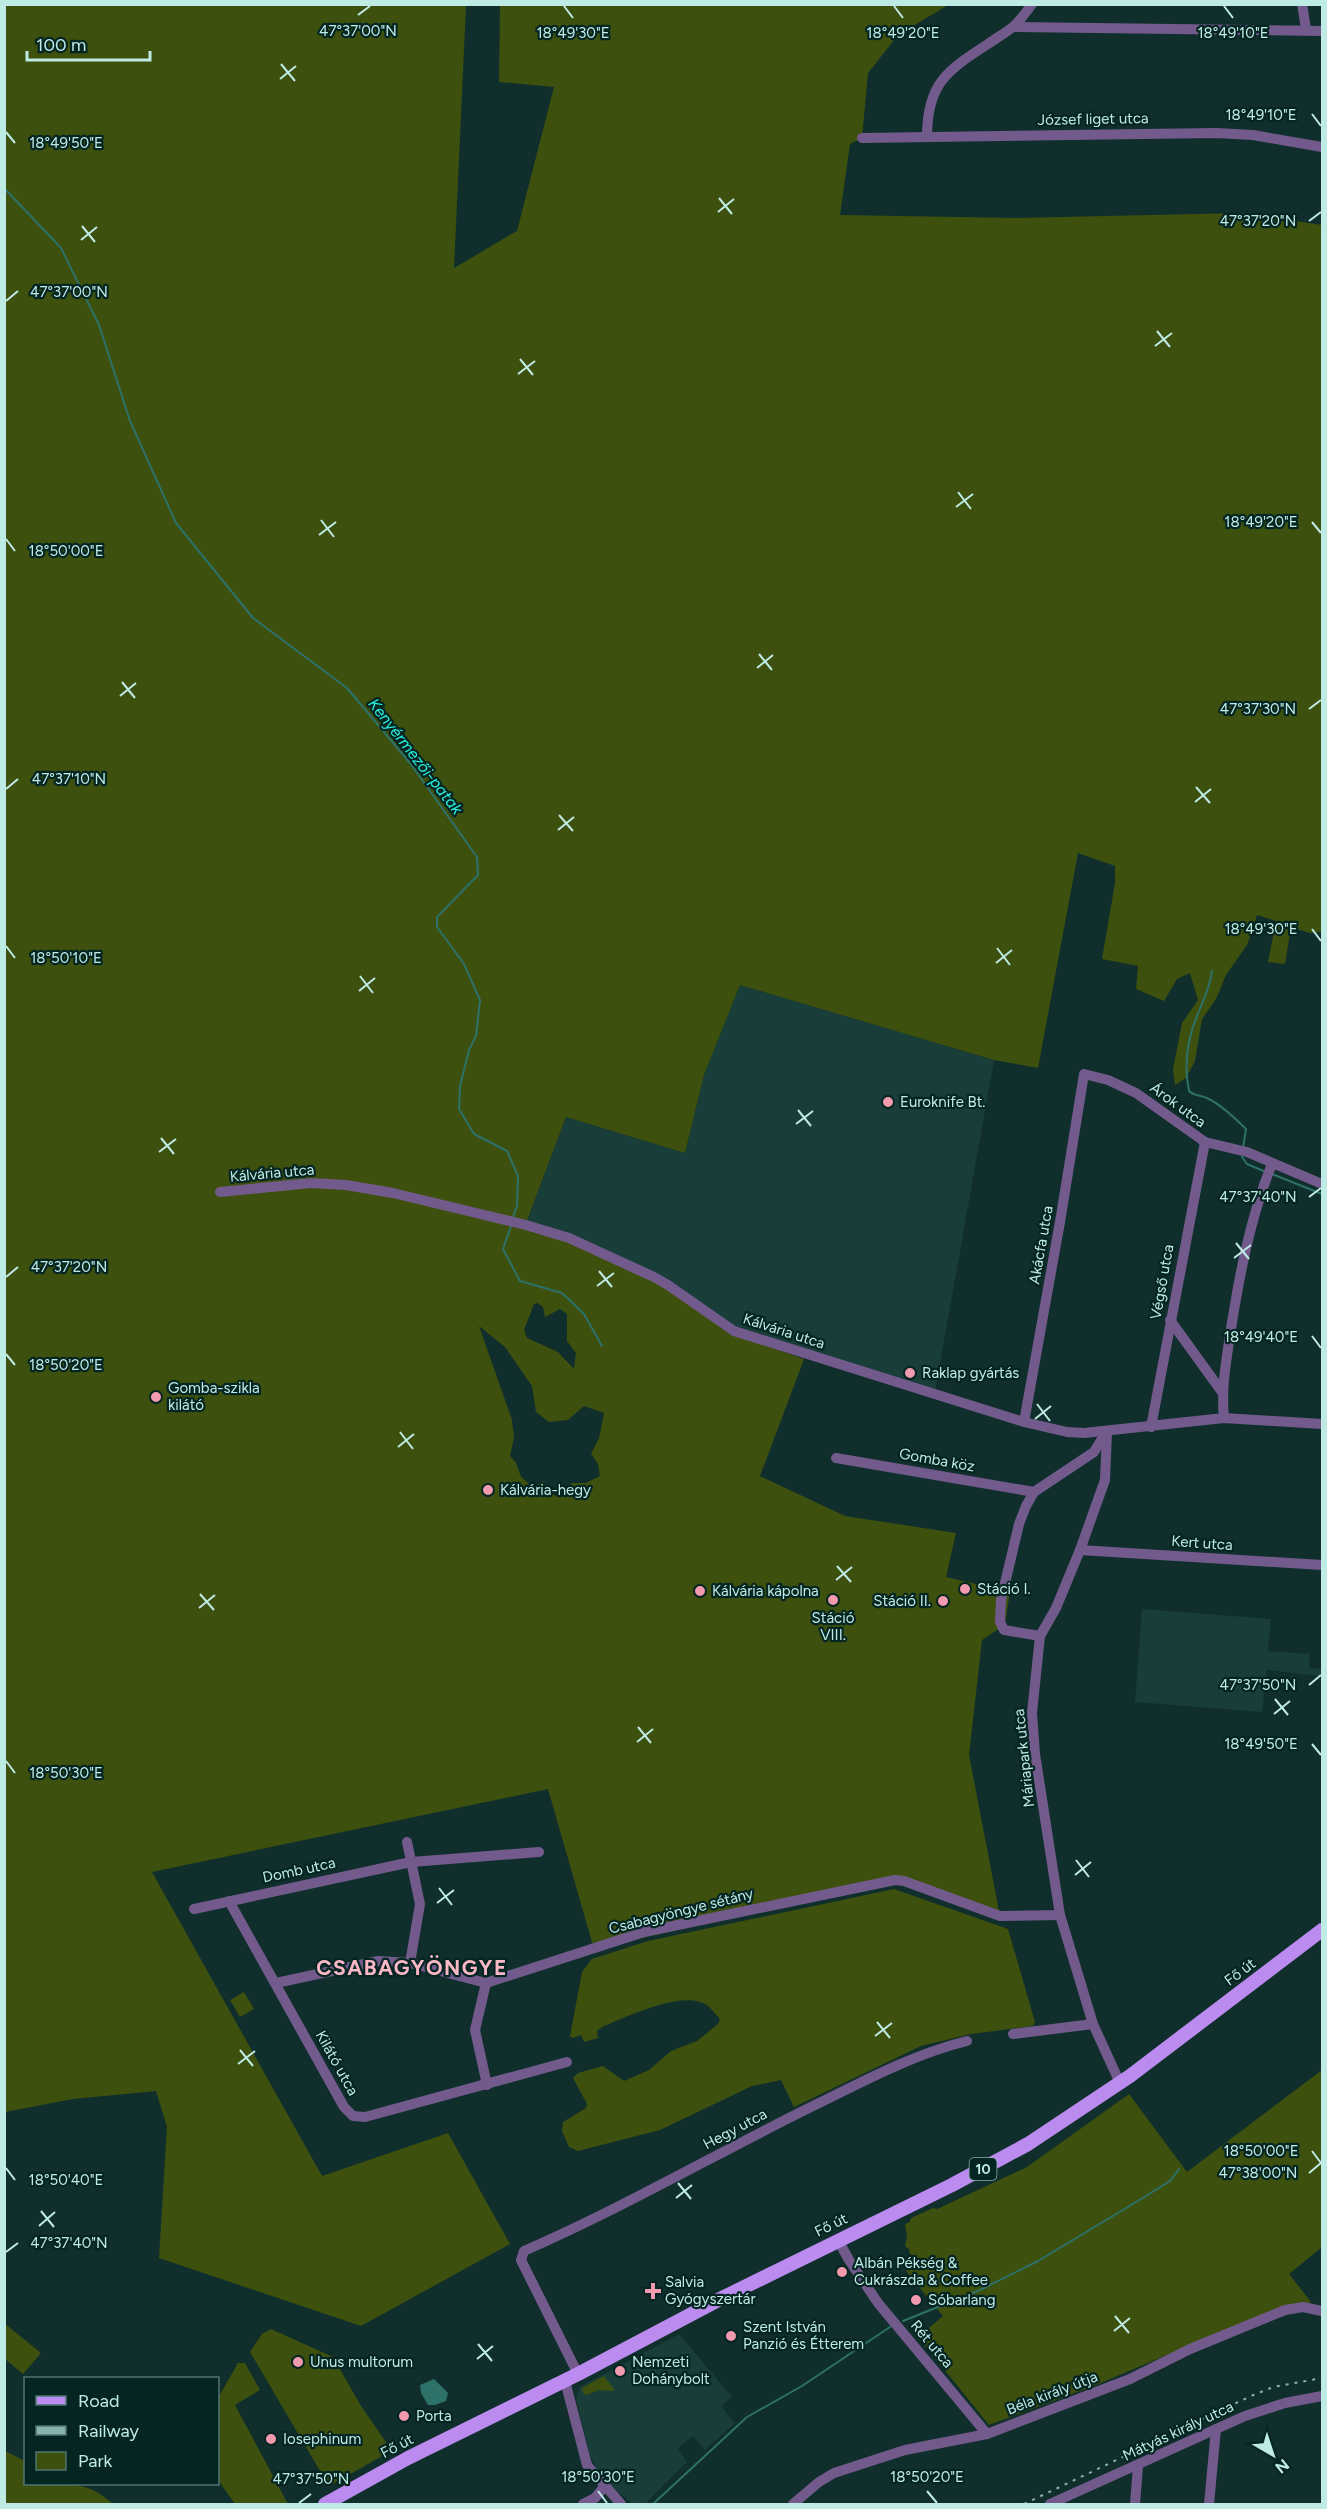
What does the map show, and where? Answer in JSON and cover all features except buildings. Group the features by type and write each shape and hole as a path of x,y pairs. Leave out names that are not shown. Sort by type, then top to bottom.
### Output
{"main road":[{"name":"Fő út","path":"325,2505 408,2458 565,2381 662,2328 1002,2158 1056,2126 1120,2083 1323,1930"}],"street":[{"path":"927,137 927,111 933,94 944,78 958,63 1014,27 1032,4"},
{"path":"1302,4 1306,29"},
{"path":"1014,27 1323,31"},
{"name":"József liget utca","path":"862,138 1216,133 1253,135 1323,147"},
{"name":"Árok utca","path":"1084,1074 1107,1080 1136,1093 1205,1142 1243,1151 1270,1169 1323,1184"},
{"name":"Akácfa utca","path":"1024,1422 1084,1074"},
{"name":"Végső utca","path":"1151,1427 1205,1142"},
{"path":"1224,1418 1222,1392 1236,1297 1247,1243 1270,1169"},
{"name":"Kálvária utca","path":"220,1192 311,1182 346,1185 393,1193 526,1225 569,1238 654,1277 734,1331 1024,1422 1067,1432 1107,1432 1224,1418 1255,1418 1323,1424"},
{"path":"1170,1320 1222,1392"},
{"path":"1040,1636 1004,1630 1000,1622 1000,1600 1019,1524 1034,1492 1094,1452 1107,1432"},
{"name":"Máriapark utca","path":"1107,1432 1104,1480 1080,1550 1056,1608 1040,1636 1032,1713 1035,1754 1060,1915 1093,2024 1120,2083"},
{"name":"Gomba köz","path":"836,1458 1034,1492"},
{"name":"Kert utca","path":"1080,1550 1323,1565"},
{"path":"407,1842 420,1904 410,1963"},
{"name":"Domb utca","path":"194,1909 411,1862 539,1852"},
{"name":"Csabagyöngye sétány","path":"486,1983 644,1932 895,1880 904,1881 1000,1916 1060,1915"},
{"name":"Kilátó utca","path":"230,1901 344,2106 353,2116 365,2117 567,2062"},
{"path":"276,1983 378,1961 410,1963 486,1983 475,2030 487,2085"},
{"path":"1013,2034 1093,2024"},
{"name":"Hegy utca","path":"578,2374 521,2260 524,2251 599,2218 868,2079 925,2053 967,2041"},
{"name":"Rét utca","path":"838,2240 878,2303 987,2433"},
{"name":"Béla király útja","path":"794,2505 819,2482 834,2473 905,2450 987,2433 1130,2379 1190,2349 1285,2310 1303,2307 1323,2311"},
{"path":"565,2381 586,2465 621,2505"},
{"name":"Mátyás király utca","path":"1050,2505 1216,2429 1276,2405 1323,2396"},
{"path":"1209,2505 1216,2429"},
{"path":"1135,2505 1138,2466"},
{"path":"583,2505 595,2499 604,2487"}],"shaded area":[{"path":"740,985 994,1060 935,1392 749,1340 525,1227 566,1117 685,1153 704,1075"},
{"path":"1142,1609 1271,1619 1268,1651 1310,1654 1309,1668 1322,1669 1322,1676 1267,1670 1262,1712 1135,1702"},
{"path":"679,2334 732,2397 721,2406 735,2423 705,2450 693,2436 678,2448 687,2462 645,2504 632,2504 602,2478 590,2455 576,2399 580,2387"},
{"path":"434,2379 448,2393 446,2401 428,2405 421,2393 420,2385"}],"green space":[{"path":"5,5 466,5 454,268 517,231 554,87 499,82 500,5 948,5 898,35 868,73 862,138 850,144 840,215 1016,218 1242,213 1322,225 1322,932 1310,933 1291,927 1285,964 1268,962 1276,921 1257,915 1247,945 1226,975 1216,999 1202,1019 1195,1061 1186,1078 1175,1085 1173,1069 1182,1023 1198,1000 1190,973 1177,979 1164,1001 1136,989 1138,966 1102,959 1115,883 1115,866 1078,853 1038,1068 994,1060 740,985 704,1075 685,1153 566,1117 525,1226 569,1240 633,1270 683,1298 749,1340 804,1359 760,1476 845,1516 956,1533 946,1577 1010,1592 1004,1630 997,1630 982,1640 969,1755 1000,1916 895,1880 594,1949 548,1789 152,1872 322,2176 448,2133 510,2244 361,2326 159,2258 167,2127 156,2091 73,2099 5,2112","holes":["537,1303 543,1307 545,1317 560,1309 567,1314 567,1341 576,1353 574,1369 558,1352 527,1338 524,1330 534,1304","479,1326 505,1347 532,1386 536,1412 549,1422 568,1420 584,1406 604,1413 599,1438 591,1454 598,1464 600,1476 586,1483 572,1483 558,1497 546,1491 544,1481 533,1487 521,1477 516,1463 510,1456 514,1438 512,1420"]},
{"path":"894,1889 1008,1929 1035,2022 1033,2026 971,2034 921,2046 794,2107 781,2080 752,2086 660,2130 578,2151 569,2147 562,2131 563,2122 586,2108 587,2104 573,2078 578,2073 603,2066 624,2081 649,2070 671,2051 697,2041 718,2024 720,2019 707,2005 684,2000 655,2006 604,2026 597,2031 598,2038 584,2042 581,2035 573,2038 570,2036 582,1972 592,1959 648,1941"},
{"path":"244,1992 254,2009 240,2017 230,2000"},
{"path":"1322,2070 1322,2247 1289,2274 1311,2302 1252,2319 1096,2385 989,2425 918,2337 943,2316 906,2271 912,2265 909,2249 905,2246 907,2237 905,2224 910,2222 911,2218 933,2208 937,2209 1027,2167 1129,2094 1187,2172"},
{"path":"4,2323 41,2353 23,2374 5,2359"},
{"path":"271,2329 333,2357 361,2406 388,2445 384,2455 329,2486 250,2352 262,2334"},
{"path":"238,2363 245,2363 260,2390 235,2405 288,2504 235,2504 219,2481 219,2396"},
{"path":"604,2376 614,2389 613,2391 599,2390 586,2395 583,2393 582,2388"},
{"path":"5,2451 24,2460 24,2485 83,2487 93,2490 113,2504 5,2504"}],"waterway":[{"name":"Kenyérmezői-patak","path":"4,188 61,248 99,325 130,421 176,523 253,618 347,688 410,763 477,857 478,875 437,917 437,927 464,964 480,1000 476,1036 469,1050 460,1086 459,1109 474,1134 507,1151 518,1176 517,1206 513,1217"},
{"name":"Kenyérmezői-patak","path":"1212,971 1189,1044 1187,1063 1189,1091 1217,1104 1246,1129 1243,1148"},
{"name":"Kenyérmezői-patak","path":"1243,1153 1242,1157 1247,1164 1266,1172"},
{"name":"Kenyérmezői-patak","path":"1272,1174 1322,1194"},
{"name":"Kenyérmezői-patak","path":"511,1226 503,1249 520,1281 562,1293 584,1314 602,1346"},
{"path":"903,2321 980,2290 1038,2261 1170,2181 1179,2169"},
{"path":"653,2504 747,2417 802,2386 890,2327"}],"railway":[{"path":"1024,2504 1251,2396 1273,2387 1322,2378"}],"place":[{"name":"Euroknife Bt.","path":"888,1102"},
{"name":"Raklap gyártás","path":"910,1373"},
{"name":"Gomba-szikla kilátó","path":"156,1397"},
{"name":"Kálvária-hegy","path":"488,1490"},
{"name":"Stáció I.","path":"965,1589"},
{"name":"Kálvária kápolna","path":"700,1591"},
{"name":"Stáció VIII.","path":"833,1600"},
{"name":"Stáció II.","path":"943,1601"},
{"name":"Albán Pékség & Cukrászda & Coffee","path":"842,2272"},
{"name":"Salvia Gyógyszertár","path":"653,2291"},
{"name":"Sóbarlang","path":"916,2300"},
{"name":"Szent István Panzió és Étterem","path":"731,2336"},
{"name":"Unus multorum","path":"298,2362"},
{"name":"Nemzeti Dohánybolt","path":"620,2371"},
{"name":"Porta","path":"404,2416"},
{"name":"Iosephinum","path":"271,2439"}],"district":[{"name":"CSABAGYÖNGYE","path":"412,1968"}]}
